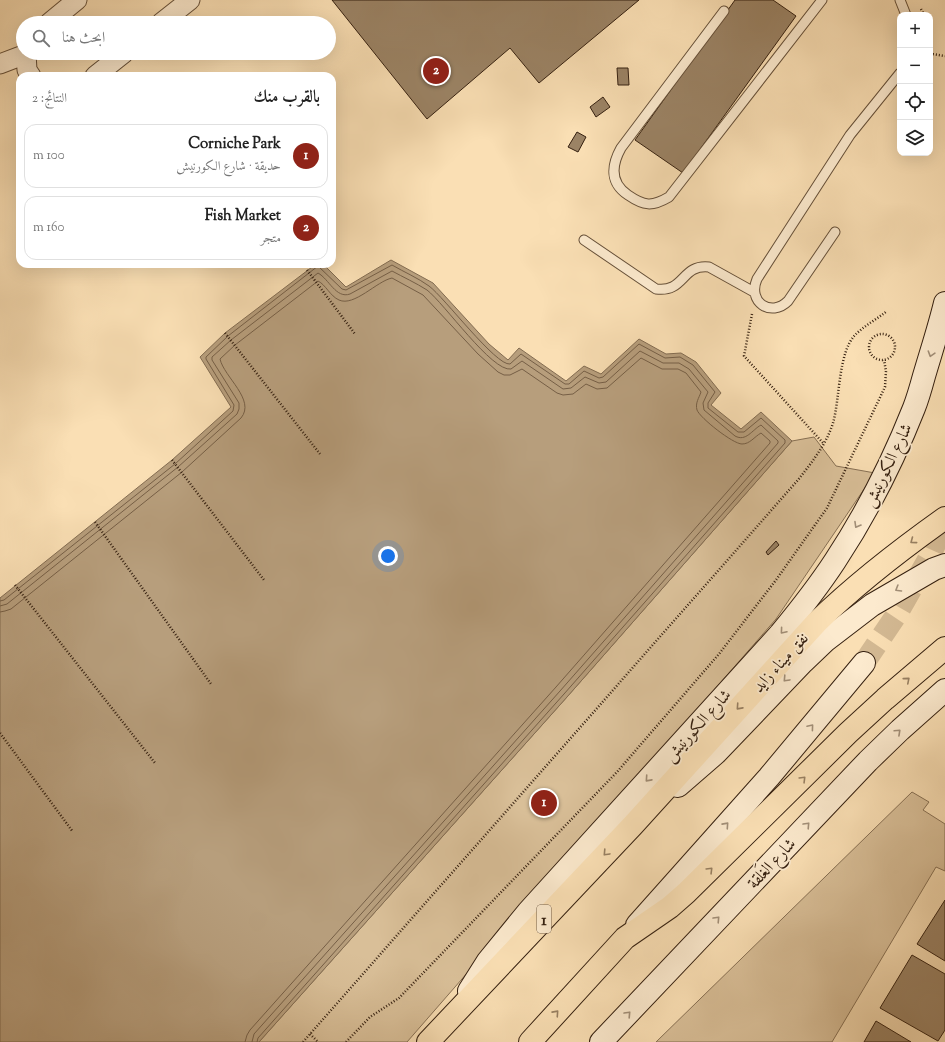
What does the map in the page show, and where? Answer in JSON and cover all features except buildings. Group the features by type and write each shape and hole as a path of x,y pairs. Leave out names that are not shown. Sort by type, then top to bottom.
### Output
{"highway":[{"name":"نفق ميناء زايد","path":"633,825 817,622 846,594 881,564 945,518"},
{"path":"530,1042 625,938 670,907 686,893 848,733 945,648"},
{"name":"شارع الكورنيش","path":"428,1042 633,825"}],"street":[{"path":"58,16 77,0"},
{"path":"170,16 190,0"},
{"path":"0,64 16,57"},
{"path":"26,60 28,72"},
{"path":"100,72 115,60"},
{"name":"شارع الكورنيش","path":"456,1013 488,961 508,936 780,634 808,599 834,562 858,523 898,445 914,407 945,303"},
{"path":"633,825 716,753 825,641 872,605 928,572 945,565"},
{"path":"625,938 769,777 864,662"},
{"name":"شارع الغَلقة","path":"601,1042 868,761 945,690"}],"lane":[{"path":"724,11 616,158 614,168 615,180 621,190 639,202 646,204 654,203 669,197 822,0"},
{"path":"900,0 905,12"},
{"path":"835,232 784,305 771,308 765,307 759,303 755,295 754,285 757,279 850,135 897,77"},
{"path":"584,240 656,289 670,289 676,286 690,271 696,267 702,266 709,267 755,295"}],"path":[{"path":"931,48 932,54 945,56"},
{"path":"307,270 355,334"},
{"path":"755,295 744,356 824,444"},
{"path":"303,1042 793,486 824,444 837,407 843,363 847,350 854,336 887,311"},
{"path":"225,333 320,454"},
{"path":"880,334 892,338 895,346 892,356 884,360 874,358 869,348 872,339 880,334"},
{"path":"346,1042 370,1017 399,998 617,772 719,654 776,580 828,508 885,387 886,371 884,360"},
{"path":"172,460 264,580"},
{"path":"95,522 211,684"},
{"path":"15,585 155,763"},
{"path":"0,734 72,832"},
{"path":"310,1034 318,1042"}],"shaded area":[{"path":"814,437 836,466 875,473 776,619 407,1042 259,1042 567,697 792,441"},
{"path":"912,792 929,802 923,810 945,824 945,871 936,867 832,1042 656,1042"}],"water":[{"path":"391,260 433,283 489,344 508,360 519,348 566,381 584,366 601,374 639,339 666,354 681,353 696,362 721,393 711,405 741,429 761,412 792,441 567,697 259,1042 0,1042 0,598 172,460 231,407 200,357 225,333 311,268 327,268 346,287"}],"tunnel":[{"path":"864,663 897,614 929,558 945,522"}],"place":[{"name":"Fish Market","path":"436,71"},
{"name":"Corniche Park","path":"544,803"}]}
